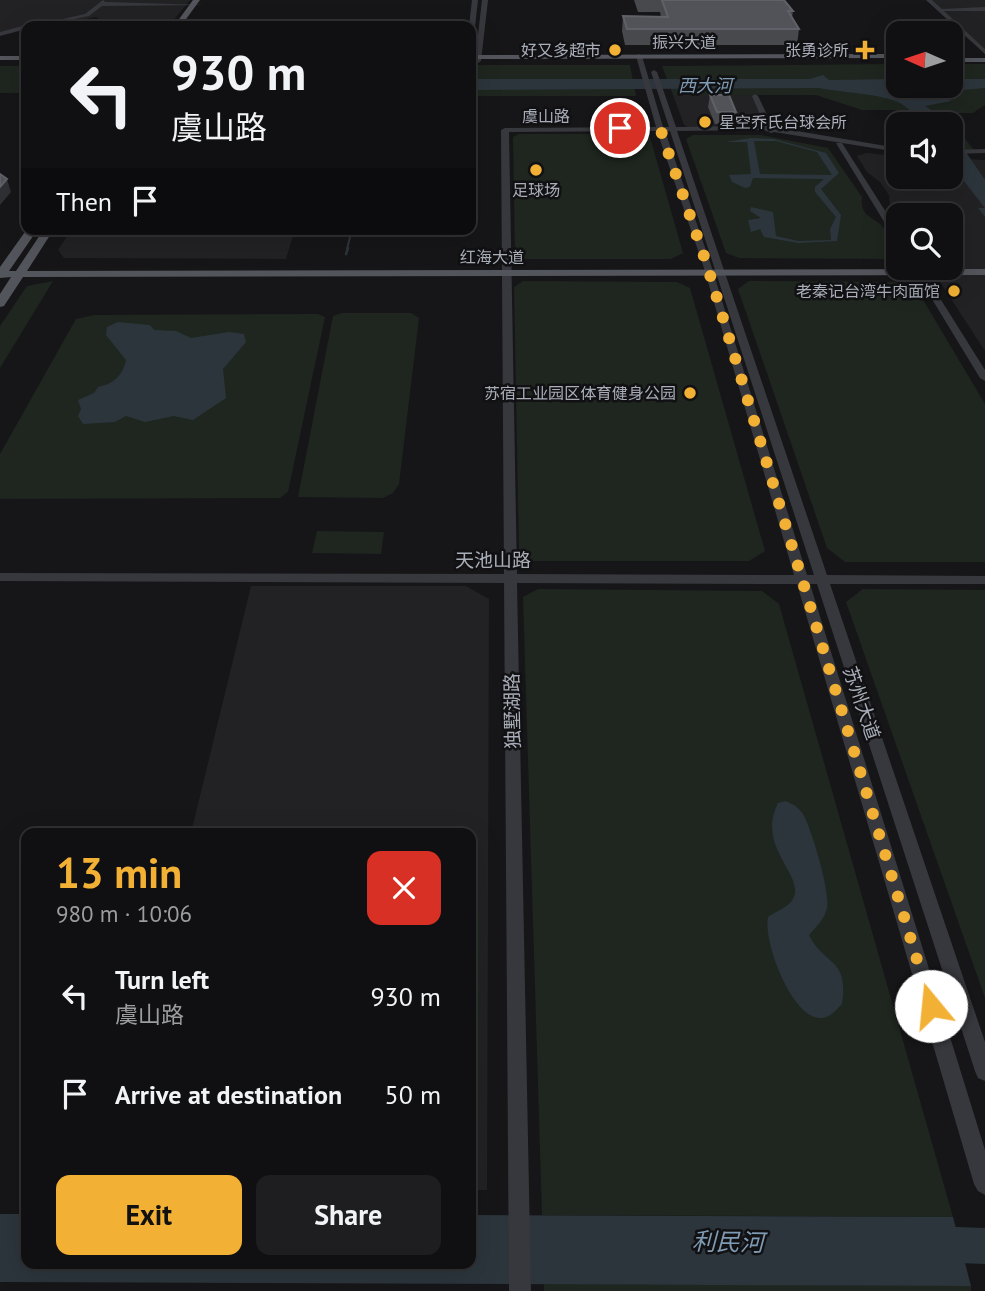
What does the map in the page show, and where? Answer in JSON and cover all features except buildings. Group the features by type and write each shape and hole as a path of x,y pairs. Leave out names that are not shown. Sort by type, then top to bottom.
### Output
{"main road":[{"path":"182,21 201,2"},
{"path":"191,21 201,2"},
{"path":"963,57 985,56"},
{"name":"振兴大道","path":"476,59 886,58"},
{"path":"0,60 21,60"},
{"path":"2,271 29,235"},
{"path":"0,303 45,235"},
{"name":"红海大道","path":"715,269 886,264"},
{"path":"963,264 985,264"},
{"name":"红海大道","path":"2,271 886,270"},
{"name":"红海大道","path":"963,271 985,272"}],"street":[{"path":"473,21 475,0"},
{"path":"476,53 485,0"},
{"path":"929,0 985,56"},
{"path":"58,21 87,15 102,3 201,2"},
{"path":"944,9 985,9"},
{"path":"0,34 21,28"},
{"name":"苏州大道","path":"645,59 645,76 655,93 985,1071"},
{"name":"苏州大道","path":"645,59 655,76 655,93"},
{"path":"755,96 770,130"},
{"name":"虞山路","path":"505,130 770,130 886,149"},
{"name":"独墅湖路","path":"505,130 520,1291"},
{"name":"虞山路","path":"770,130 839,145 886,150"},
{"path":"839,145 886,219"},
{"path":"963,153 983,152"},
{"name":"苏州大道","path":"715,269 800,576 982,1175"},
{"path":"924,280 985,378"},
{"name":"天池山路","path":"0,571 511,576"},
{"name":"天池山路","path":"0,577 820,576 985,573"},
{"name":"天池山路","path":"820,576 985,580"}],"shaded area":[{"path":"0,0 190,0 173,21 102,21 96,17 75,21 21,21 21,30 5,32 0,36"},
{"path":"932,0 985,0 985,49 963,29 963,21 955,21"},
{"path":"886,64 886,98 963,98 963,64 985,64 985,105 973,113 899,112 862,110 816,95 673,95 662,66"},
{"path":"476,65 630,65 636,96 476,96"},
{"path":"0,66 21,66 21,93 0,93"},
{"path":"673,95 757,95 772,127 688,127 684,125"},
{"path":"519,134 641,134 650,137 683,253 671,259 525,259 515,254 513,137"},
{"path":"693,135 761,135 828,148 862,197 864,211 886,232 886,259 739,258 726,253 686,139"},
{"path":"963,136 974,150 963,150"},
{"path":"866,153 886,155 886,189 963,189 963,159 985,160 985,351 939,280 963,280 963,203 890,203 889,195 880,182 867,172 857,156"},
{"path":"68,235 293,235 286,259 64,258 58,250"},
{"path":"53,281 0,368 0,326 27,286"},
{"path":"523,281 677,282 690,288 765,551 749,561 530,561 519,550 514,287"},
{"path":"749,281 895,282 916,288 985,404 985,562 845,562 827,548 738,289"},
{"path":"342,313 411,313 419,318 399,484 393,493 383,498 298,497 333,316"},
{"path":"318,314 325,317 288,492 280,498 0,499 0,454 76,319 94,315"},
{"path":"317,531 384,532 381,554 312,553"},
{"path":"251,586 466,586 489,599 487,1190 476,1190 476,828 192,828"},
{"path":"538,589 762,591 779,604 953,1217 542,1215 523,597"},
{"path":"863,589 985,590 985,998 846,602"},
{"path":"476,914 481,914 479,979 476,979"},
{"path":"476,987 480,987 478,1179"},
{"path":"544,1284 971,1286 971,1291 544,1291"}],"water":[{"name":"西大河","path":"823,75 829,80 886,79 886,98 948,98 951,101 925,106 932,112 913,112 892,100 819,88 476,90 476,79 810,79"},
{"path":"963,79 985,79 985,88 963,90"},
{"path":"751,138 774,139 826,153 839,173 821,189 841,215 837,241 798,243 764,237 760,229 751,232 748,220 761,218 750,211 751,207 773,212 776,236 798,241 831,240 830,229 836,217 815,192 815,187 824,179 753,178 750,187 745,188 732,182 729,175 751,174 747,142 725,142","holes":["754,141 776,141 817,152 832,175 760,174"]},
{"path":"963,148 985,180 985,208 963,180"},
{"path":"978,208 985,208 985,217"},
{"path":"118,322 150,325 154,330 176,331 191,338 229,332 244,334 246,342 223,369 226,398 193,420 174,416 145,422 126,416 115,422 83,424 78,416 81,409 78,400 113,381 125,365 126,360 106,335 107,327"},
{"path":"785,801 797,807 805,818 826,889 826,912 809,935 839,970 842,978 842,1004 832,1014 823,1018 809,1014 789,991 770,943 768,917 789,904 794,897 795,888 772,833 778,803"},
{"path":"0,1214 21,1214 21,1269 476,1269 476,1215 953,1217 971,1286 0,1282"}],"waterway":[{"path":"347,249 350,235"},
{"path":"346,254 348,248"},
{"name":"利民河","path":"929,1244 985,1246"}],"place":[{"name":"好又多超市","path":"615,50"},
{"name":"张勇诊所","path":"865,50"},
{"name":"星空乔氏台球会所","path":"705,122"},
{"name":"足球场","path":"536,170"},
{"name":"老秦记台湾牛肉面馆","path":"954,291"},
{"name":"苏宿工业园区体育健身公园","path":"690,393"}],"route":[{"path":"620,128 660,128 707,265 931,1006"}]}
